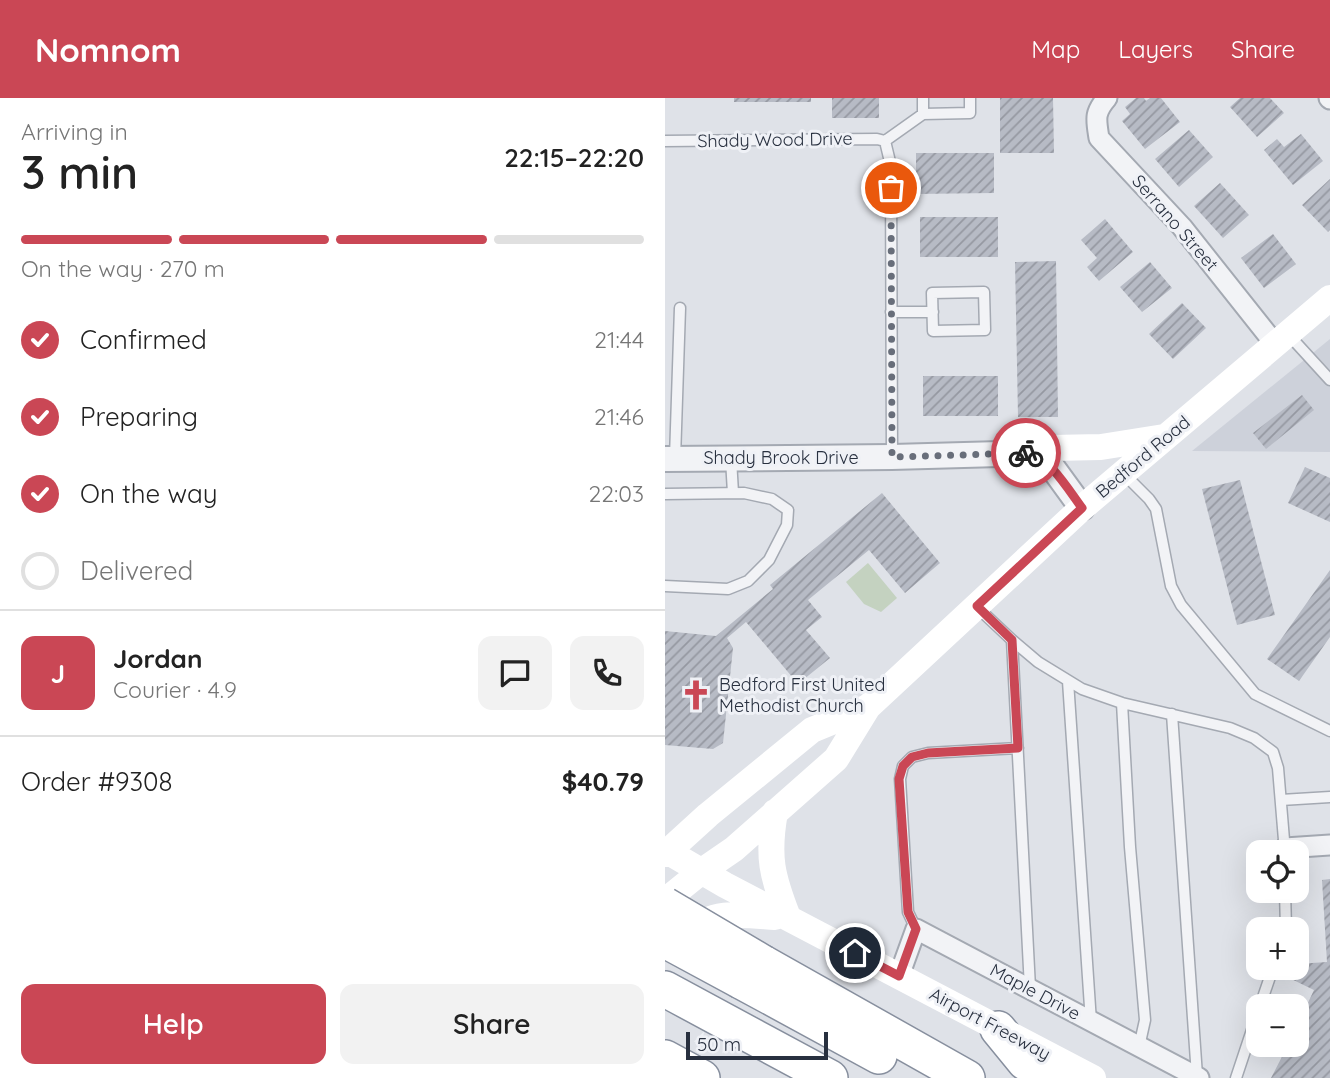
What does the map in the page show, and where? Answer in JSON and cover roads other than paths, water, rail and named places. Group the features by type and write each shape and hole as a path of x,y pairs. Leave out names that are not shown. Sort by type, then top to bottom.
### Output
{"highway":[{"path":"665,903 752,972 919,1078"},
{"path":"665,940 752,972 967,1078"},
{"path":"665,989 830,1078"},
{"path":"997,1029 1025,1062 1052,1078"},
{"path":"665,1058 702,1078"}],"main road":[{"name":"Bedford Road","path":"665,903 702,871 734,849 836,760 868,707 1082,508 1330,298"},
{"path":"1032,453 1052,448 1101,447 1166,437"},
{"name":"Bedford Road","path":"666,852 812,730 868,707"},
{"path":"665,956 693,928 715,917 731,914 788,918 775,883 771,862 771,834 775,812"},
{"name":"Airport Freeway","path":"666,852 1093,1078"}],"street":[{"name":"Serrano Street","path":"1107,98 1098,108 1099,138 1281,339"},
{"name":"Shady Brook Drive","path":"670,459 1032,453"},
{"path":"1032,453 1050,464 1082,508"},
{"path":"1309,847 1330,845"},
{"path":"899,976 916,929"},
{"name":"Maple Drive","path":"916,929 1198,1077"}],"lane":[{"path":"923,98 923,114"},
{"path":"892,457 891,166 885,141 923,114 970,113 970,98"},
{"name":"Shady Wood Drive","path":"665,141 885,141"},
{"path":"984,292 985,330 933,331 933,312 932,293 984,292"},
{"path":"670,459 680,308"},
{"path":"891,312 933,312"},
{"path":"1281,339 1330,380"},
{"path":"731,458 733,493"},
{"path":"1123,473 1156,509 1171,586 1181,605 1255,694 1330,731"},
{"path":"665,494 744,493 772,499 787,510 787,525 769,560 748,580 728,589 665,586"},
{"path":"977,606 1038,662 1082,689 1122,703 1230,728 1254,738 1273,752 1278,768 1284,840"},
{"path":"1012,640 1030,989"},
{"path":"1068,681 1091,1022"},
{"path":"1122,703 1130,847 1145,1020 1139,1047"},
{"path":"1172,714 1198,1077"},
{"path":"916,929 908,912 899,779 903,766 912,757 928,753 1018,748"},
{"path":"1281,800 1330,797"},
{"path":"1236,1078 1246,1048"}],"place":[{"name":"Bedford First United Methodist Church","path":"696,695"}]}
